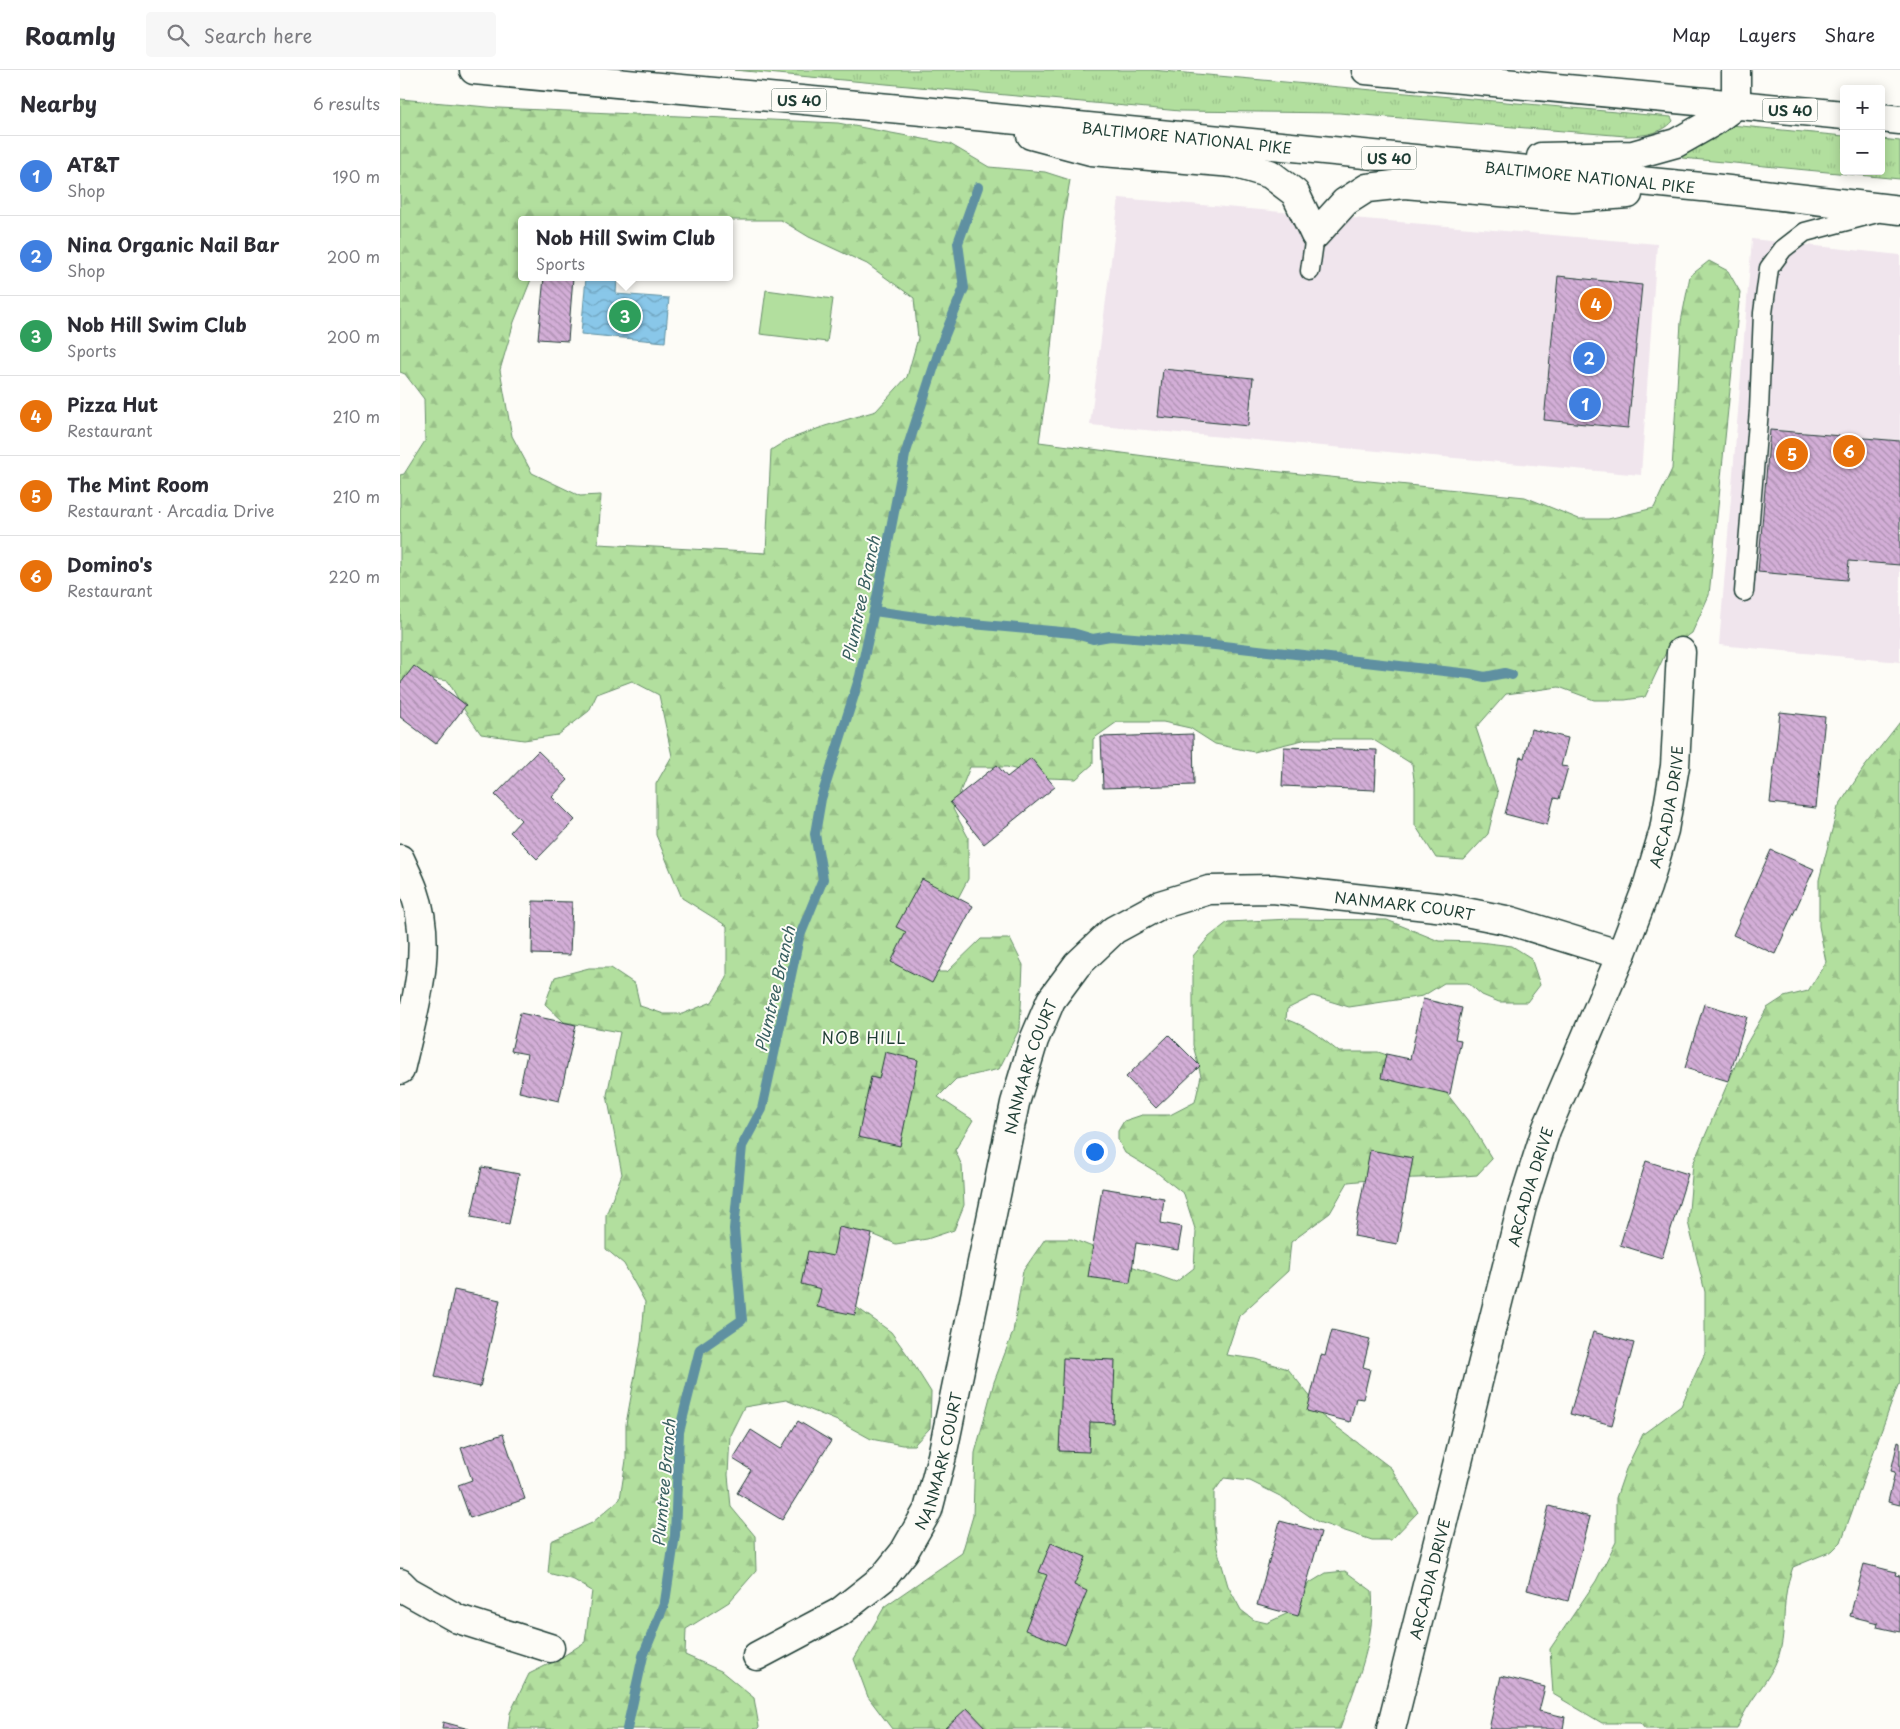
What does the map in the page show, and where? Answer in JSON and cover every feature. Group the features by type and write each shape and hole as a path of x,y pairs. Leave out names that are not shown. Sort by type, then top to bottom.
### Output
{"main road":[{"name":"BALTIMORE NATIONAL PIKE","path":"474,70 955,114 1406,160 1712,188 1896,210"},
{"name":"US 40","path":"1366,70 1840,115"},
{"path":"1406,160 1633,155 1676,143 1713,122 1736,105 1736,70"},
{"path":"955,114 1092,151 1233,163 1270,174 1295,193 1315,235 1345,202 1367,188 1404,184 1573,198 1712,188"},
{"path":"1885,118 1900,120"},
{"name":"ARCADIA DRIVE","path":"1391,1729 1522,1206 1546,1130 1621,955 1647,887 1664,830 1675,766 1682,652"},
{"path":"400,859 414,893 422,934 422,976 400,1070"},
{"name":"NANMARK COURT","path":"757,1656 840,1612 883,1578 904,1552 928,1510 942,1456 1015,1103 1034,1040 1050,1000 1077,965 1114,930 1160,905 1209,890 1273,889 1454,910 1511,921 1621,955"},
{"path":"400,1583 408,1591 458,1619 550,1648"}],"lane":[{"path":"1744,592 1758,410 1763,314 1769,268 1783,249 1805,232 1896,210"},
{"path":"1310,271 1315,235"}],"shaded area":[{"path":"1119,198 1657,244 1641,475 1090,425"},
{"path":"1752,239 1900,255 1900,662 1719,645"}],"green space":[{"path":"734,70 1152,70 1671,117 1673,121 1658,131 1645,135 1626,136 1339,113 1180,111"},
{"path":"400,99 498,108 838,123 950,144 989,167 1045,172 1070,180 1063,221 1048,380 1039,442 1213,465 1525,497 1579,519 1608,519 1654,508 1672,469 1681,322 1690,276 1709,261 1728,271 1740,292 1709,595 1692,633 1667,650 1645,697 1625,700 1594,700 1559,687 1506,694 1476,728 1498,793 1488,834 1464,860 1436,858 1415,825 1415,787 1412,764 1372,739 1307,739 1254,752 1215,744 1190,728 1163,722 1117,722 1093,739 1093,764 1076,779 1048,778 1007,767 970,767 953,809 968,837 968,879 919,972 947,972 981,939 1010,939 1023,965 1020,1028 999,1069 956,1079 938,1097 973,1120 955,1150 962,1166 964,1205 954,1230 927,1239 896,1244 872,1234 838,1257 831,1289 891,1332 909,1357 931,1392 930,1428 914,1445 902,1445 871,1439 840,1422 786,1400 744,1407 730,1435 728,1475 731,1507 755,1536 756,1571 729,1602 686,1629 685,1655 721,1671 754,1698 759,1727 757,1729 508,1729 510,1713 529,1674 559,1659 585,1642 592,1591 574,1580 548,1573 551,1541 592,1523 620,1499 626,1460 626,1424 641,1342 645,1302 624,1264 606,1249 606,1215 622,1174 607,1095 620,1032 564,1022 545,1004 555,977 589,968 611,968 635,984 640,1006 664,1014 682,1014 712,1002 727,978 727,926 682,898 656,835 656,784 672,756 659,695 632,681 597,694 589,711 558,735 524,740 481,734 448,681 414,676 400,685 400,475 404,474 425,441 424,399 405,374 400,372","holes":["518,216 733,216 733,220 781,220 809,237 867,264 914,298 918,338 907,377 876,411 825,426 787,440 771,450 766,553 598,544 601,495 580,496 532,473 512,436 500,370 514,322 530,281 518,281"]},
{"path":"1731,125 1840,136 1840,173 1682,158 1682,152 1708,142"},
{"path":"1885,139 1900,141 1900,179 1858,175 1885,175"},
{"path":"766,290 833,299 827,342 760,334"},
{"path":"1900,722 1900,1384 1898,1385 1841,1542 1832,1551 1793,1567 1786,1591 1779,1655 1769,1675 1746,1710 1737,1729 1645,1729 1640,1723 1602,1723 1553,1694 1550,1649 1596,1581 1616,1542 1616,1498 1626,1469 1643,1434 1681,1406 1705,1353 1705,1292 1688,1222 1693,1164 1739,1057 1767,1008 1784,997 1808,991 1826,962 1819,926 1819,880 1838,807 1863,769"},
{"path":"1291,919 1387,920 1439,941 1479,942 1512,946 1531,958 1540,985 1527,1002 1499,1002 1482,995 1468,983 1444,983 1423,996 1349,1007 1313,996 1287,1009 1286,1019 1308,1029 1339,1052 1378,1052 1414,1064 1444,1090 1472,1126 1492,1159 1477,1175 1348,1182 1330,1213 1291,1242 1288,1271 1239,1316 1226,1355 1256,1359 1288,1369 1312,1399 1321,1415 1391,1468 1418,1512 1391,1540 1372,1540 1318,1522 1282,1497 1250,1481 1224,1478 1214,1492 1214,1525 1217,1548 1228,1586 1241,1610 1254,1620 1267,1623 1299,1608 1308,1584 1326,1573 1345,1571 1372,1591 1371,1626 1368,1644 1364,1661 1340,1729 892,1729 868,1697 854,1659 885,1606 962,1553 973,1516 975,1453 994,1382 1013,1332 1023,1271 1045,1239 1072,1239 1108,1253 1131,1266 1176,1282 1194,1268 1196,1232 1184,1194 1155,1171 1125,1153 1118,1140 1118,1131 1124,1121 1142,1115 1170,1115 1195,1102 1201,1076 1193,1045 1193,956 1209,937 1228,922"}],"water":[{"path":"586,281 617,281 616,294 669,298 665,342 581,334"}],"building":[{"path":"1558,276 1642,285 1628,428 1544,420"},
{"path":"544,281 573,281 568,341 538,339"},
{"path":"1163,369 1253,378 1248,426 1158,417"},
{"path":"1770,430 1900,441 1900,565 1849,561 1847,580 1758,572"},
{"path":"414,666 466,705 436,744 400,717 400,684"},
{"path":"1780,712 1825,717 1816,808 1770,803"},
{"path":"1531,729 1568,738 1561,766 1568,767 1559,799 1554,798 1547,825 1505,814 1520,757 1524,758"},
{"path":"1193,734 1194,785 1103,788 1101,737"},
{"path":"1284,747 1377,750 1375,790 1282,786"},
{"path":"538,751 568,780 552,797 575,820 537,859 510,832 521,820 495,795"},
{"path":"1031,758 1055,787 984,844 950,802 997,765 1007,777"},
{"path":"1771,850 1814,869 1775,954 1733,935"},
{"path":"922,879 973,906 932,983 891,962 906,932 896,927"},
{"path":"533,901 572,902 570,955 532,954"},
{"path":"1423,999 1462,1008 1455,1039 1461,1040 1450,1094 1381,1078 1386,1054 1410,1059"},
{"path":"1704,1004 1747,1017 1728,1081 1685,1068"},
{"path":"520,1013 576,1025 559,1101 519,1092 527,1054 511,1051"},
{"path":"1169,1035 1200,1066 1156,1108 1126,1077"},
{"path":"885,1052 918,1060 900,1146 858,1137 871,1077 879,1079"},
{"path":"1370,1150 1413,1158 1397,1244 1354,1236"},
{"path":"1646,1161 1688,1174 1662,1258 1620,1245"},
{"path":"482,1167 519,1174 509,1224 471,1217"},
{"path":"1102,1188 1164,1198 1161,1223 1182,1227 1178,1250 1136,1243 1130,1283 1088,1277"},
{"path":"839,1227 872,1234 855,1315 817,1307 821,1289 801,1284 808,1251 833,1256"},
{"path":"454,1290 500,1300 480,1387 435,1377"},
{"path":"1332,1330 1370,1339 1363,1367 1370,1369 1363,1399 1356,1398 1350,1422 1307,1411 1321,1355 1325,1356"},
{"path":"1593,1332 1634,1343 1612,1425 1570,1414"},
{"path":"1063,1358 1115,1360 1113,1423 1090,1422 1089,1452 1059,1451"},
{"path":"798,1421 831,1441 782,1520 737,1493 751,1470 733,1459 751,1430 781,1449"},
{"path":"503,1434 525,1499 470,1518 458,1485 472,1480 461,1448"},
{"path":"1898,1441 1900,1442 1900,1505 1888,1502 1895,1472 1891,1471"},
{"path":"1549,1506 1590,1517 1568,1601 1527,1590"},
{"path":"1280,1521 1321,1532 1298,1616 1257,1605"},
{"path":"1051,1543 1086,1557 1074,1585 1087,1591 1065,1645 1025,1630 1047,1575 1039,1572"},
{"path":"1864,1564 1896,1572 1895,1575 1900,1576 1900,1632 1877,1627 1878,1623 1850,1616"},
{"path":"1501,1676 1545,1687 1539,1711 1565,1717 1563,1729 1489,1729"},
{"path":"967,1708 987,1729 944,1729"},
{"path":"443,1722 469,1729 442,1729"}],"waterway":[{"name":"Plumtree Branch","path":"627,1729 643,1656 665,1602 675,1535 679,1432 700,1349 742,1320 734,1229 742,1146 762,1109 799,938 823,879 815,834 821,799 860,676 905,455 942,342 964,288 958,243 978,187"},
{"path":"874,611 961,623 1073,633 1093,639 1110,636 1206,644 1485,677 1505,673 1512,675"}],"place":[{"name":"Pizza Hut","path":"1596,304"},
{"name":"Nob Hill Swim Club","path":"625,316"},
{"name":"Nina Organic Nail Bar","path":"1589,358"},
{"name":"AT&T","path":"1585,404"},
{"name":"Domino's","path":"1849,451"},
{"name":"The Mint Room","path":"1792,454"}],"district":[{"name":"NOB HILL","path":"864,1037"}]}
